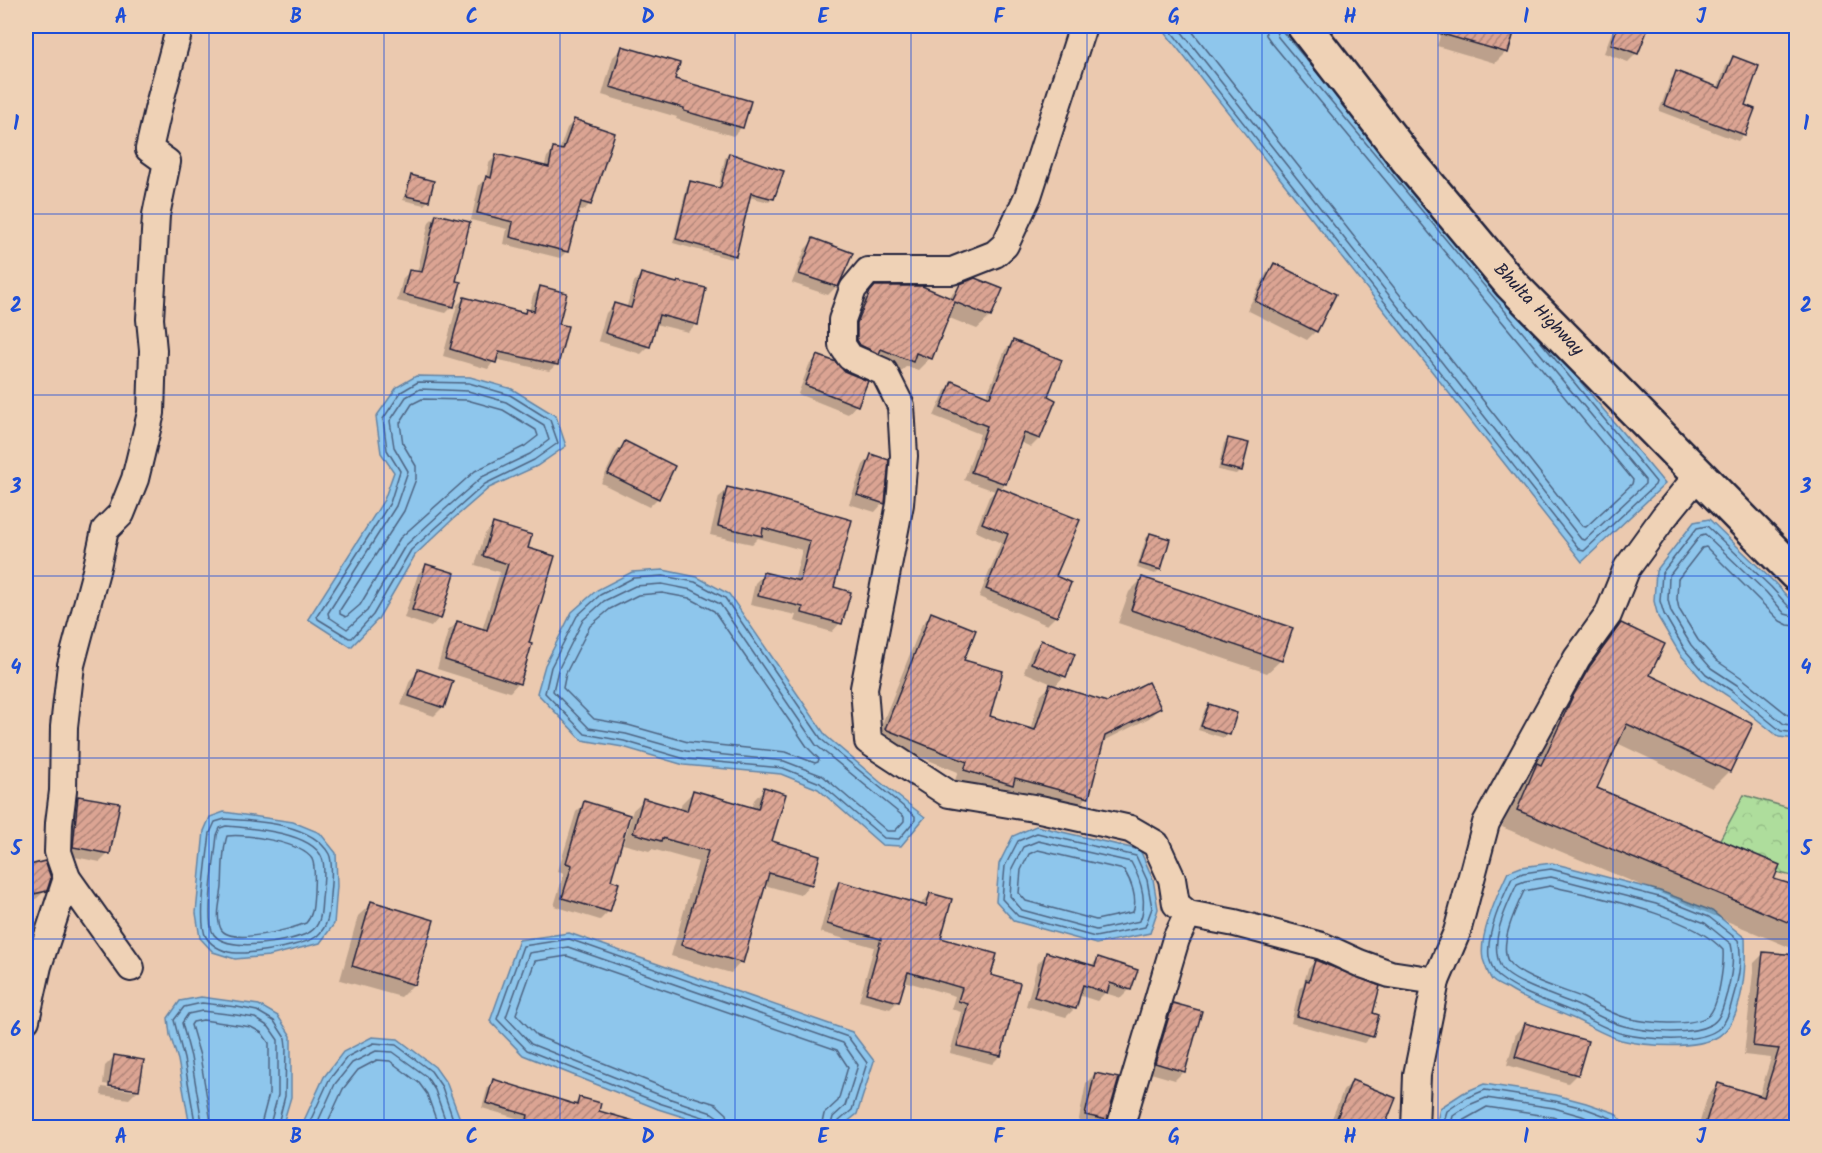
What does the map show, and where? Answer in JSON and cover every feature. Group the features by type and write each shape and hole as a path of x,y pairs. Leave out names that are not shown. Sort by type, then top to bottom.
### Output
{"highway":[{"name":"Bhulta Highway","path":"1304,26 1406,158 1510,284 1797,574"}],"street":[{"path":"131,968 67,878 58,852 59,823 70,665 105,530 121,514 135,479 151,413 153,350 150,319 156,215 167,162 149,149 180,26"},
{"path":"1083,26 1028,196 1005,245 995,254 952,271 868,271 854,289 842,320 842,345 850,357 884,372 901,406 904,456 900,504 864,688 868,741 949,794 1040,809 1130,829 1156,844 1172,879 1176,904 1188,914 1235,923 1323,946 1359,963 1390,974 1436,981"},
{"path":"1415,1128 1417,1075 1436,981 1457,932 1486,823 1577,658 1608,615 1627,568 1699,474"},
{"path":"26,1020 38,966 67,878"},
{"path":"1120,1128 1176,939 1188,914"}],"green space":[{"path":"1744,795 1796,810 1796,877 1711,856"}],"water":[{"path":"1160,26 1286,26 1665,484 1582,562"},
{"path":"416,376 470,377 512,389 556,416 566,446 537,466 489,488 452,520 415,555 378,619 351,647 308,619 384,500 394,472 381,453 376,417 397,387"},
{"path":"1709,519 1796,606 1796,739 1779,737 1728,696 1702,679 1680,654 1658,617 1654,601 1656,571 1694,522"},
{"path":"663,570 697,577 729,594 826,736 925,817 901,846 882,845 818,789 781,774 684,765 623,747 582,740 537,693 545,665 572,612 597,590 632,572"},
{"path":"224,812 293,822 320,833 336,853 337,886 334,924 320,943 269,956 235,959 213,952 200,938 196,913 204,831 210,817"},
{"path":"1036,826 1140,850 1153,879 1158,909 1150,933 1096,944 1014,921 996,901 999,864 1013,836"},
{"path":"1552,863 1660,891 1712,911 1745,938 1742,991 1734,1018 1727,1028 1719,1036 1685,1045 1657,1045 1621,1040 1531,1001 1492,980 1483,959 1483,939 1490,915 1508,872 1521,867"},
{"path":"569,933 852,1032 874,1061 857,1114 841,1127 715,1127 658,1109 523,1055 490,1021 519,940"},
{"path":"201,997 259,1005 278,1016 291,1036 291,1097 282,1127 190,1127 168,1018 180,1001"},
{"path":"372,1037 398,1039 435,1067 447,1084 463,1127 301,1127 324,1077 343,1052"},
{"path":"1484,1084 1556,1095 1586,1103 1615,1113 1627,1127 1436,1127 1440,1108 1463,1093"}],"building":[{"path":"1435,26 1516,26 1508,53 1435,32"},
{"path":"1618,26 1649,26 1638,54 1611,44"},
{"path":"622,46 680,63 675,79 751,101 743,128 610,87"},
{"path":"1733,56 1759,66 1745,105 1755,109 1745,135 1664,105 1676,71 1720,88"},
{"path":"574,119 615,133 591,205 581,202 568,252 510,237 513,222 477,213 486,176 491,178 496,154 549,167 553,148 563,150"},
{"path":"729,153 784,171 774,199 751,193 736,256 676,239 690,181 719,188"},
{"path":"411,175 434,181 429,201 406,196"},
{"path":"436,214 470,222 456,281 461,282 454,307 403,294 409,270 422,272"},
{"path":"813,238 853,253 838,287 799,274"},
{"path":"1274,263 1336,294 1317,332 1255,301"},
{"path":"641,273 706,288 698,325 659,315 650,347 605,333 614,303 631,308"},
{"path":"975,278 1003,289 991,317 955,302 932,359 916,353 913,362 881,349 879,354 860,345 857,340 857,323 870,292 875,286 922,286 953,299 960,284"},
{"path":"540,286 567,293 559,324 568,326 558,365 499,352 496,363 450,349 464,297 525,313 526,309 534,311"},
{"path":"1013,340 1062,360 1048,396 1056,400 1040,439 1024,433 1006,484 971,472 987,426 941,408 952,381 990,397"},
{"path":"817,355 836,362 844,371 868,381 858,406 805,385"},
{"path":"1228,438 1249,443 1242,471 1221,466"},
{"path":"625,441 675,466 659,499 608,474"},
{"path":"871,454 889,460 885,504 857,495"},
{"path":"727,487 852,520 834,587 851,592 842,624 802,613 803,607 758,596 763,572 800,581 810,541 763,528 762,536 718,526"},
{"path":"997,487 1080,520 1056,576 1071,583 1057,617 986,589 1008,534 982,523"},
{"path":"493,523 532,535 528,548 555,556 529,643 532,644 520,684 445,660 457,621 487,630 508,564 483,556"},
{"path":"1150,533 1170,539 1161,570 1140,564"},
{"path":"426,564 455,573 441,619 412,610"},
{"path":"1142,577 1293,628 1282,661 1131,610"},
{"path":"931,612 976,630 964,660 1003,671 990,716 1035,730 1050,684 1107,702 1148,682 1161,708 1105,736 1089,798 1015,778 1013,785 964,770 967,762 885,729"},
{"path":"1621,623 1665,644 1650,675 1753,724 1730,772 1627,724 1597,788 1780,865 1774,879 1797,886 1797,926 1517,810 1537,763 1541,765 1572,698 1590,666"},
{"path":"1041,640 1075,654 1066,677 1031,663"},
{"path":"418,669 453,681 444,708 409,696"},
{"path":"1209,704 1237,713 1230,735 1201,726"},
{"path":"764,787 786,794 772,841 820,855 812,885 769,873 743,963 681,945 708,851 662,838 661,841 633,833 643,798 687,811 693,790 758,809"},
{"path":"78,796 120,803 110,854 73,847"},
{"path":"584,801 630,815 611,880 619,883 610,912 562,898 572,865 566,863"},
{"path":"45,861 51,878 47,891 29,895 26,866"},
{"path":"839,881 926,906 930,893 952,899 941,938 997,954 991,975 1020,983 1001,1056 957,1046 968,1004 958,1001 962,988 908,972 899,1002 866,993 881,939 827,924"},
{"path":"371,901 434,920 415,985 352,966"},
{"path":"1046,952 1095,966 1098,957 1138,970 1131,990 1110,983 1107,993 1083,985 1076,1009 1034,997"},
{"path":"1763,952 1797,955 1797,1128 1704,1128 1718,1083 1764,1097 1779,1049 1753,1046"},
{"path":"1315,960 1380,986 1373,1013 1379,1015 1373,1037 1297,1016 1306,980 1309,981"},
{"path":"1173,1003 1202,1011 1185,1072 1155,1063"},
{"path":"1525,1023 1588,1041 1578,1075 1515,1057"},
{"path":"114,1055 144,1060 139,1090 109,1086"},
{"path":"1095,1073 1119,1078 1107,1120 1085,1115"},
{"path":"493,1079 577,1105 579,1097 601,1103 599,1111 634,1121 633,1128 551,1128 527,1120 528,1115 486,1103"},
{"path":"1352,1080 1396,1098 1384,1128 1333,1128"}]}
